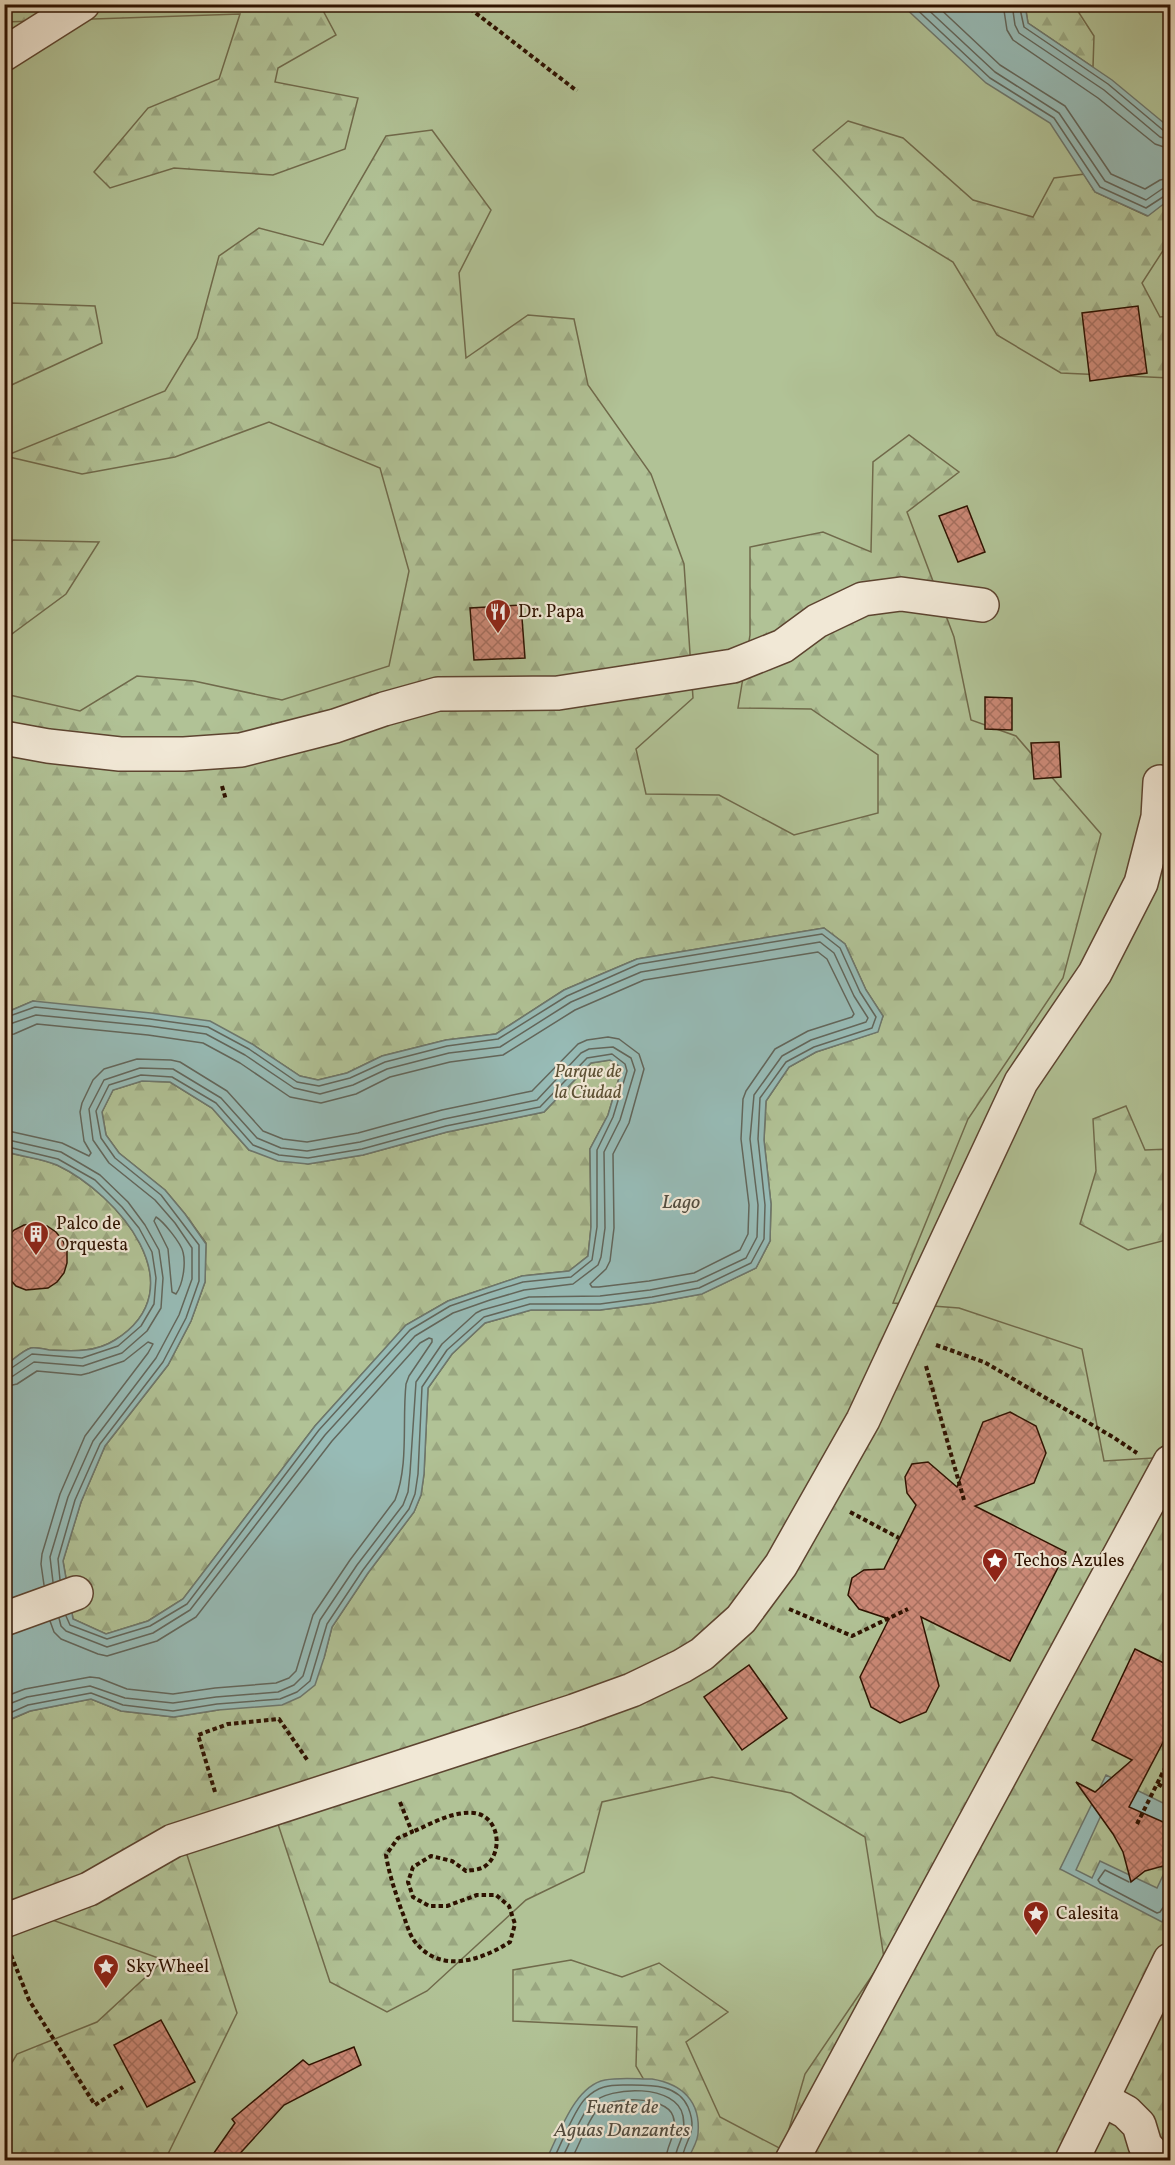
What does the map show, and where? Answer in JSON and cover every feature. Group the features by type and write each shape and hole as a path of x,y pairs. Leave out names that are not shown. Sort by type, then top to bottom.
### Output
{"street":[{"path":"4,54 83,4"},
{"path":"4,738 48,746 120,754 184,754 241,750 335,726 438,694 558,693 733,666 783,646 817,621 863,599 901,594 982,605"},
{"path":"7,1934 173,1841 574,1711 632,1690 662,1677 702,1654 719,1641 741,1619 781,1565 911,1336 1021,1082 1095,973 1142,883 1158,817 1160,782"},
{"path":"792,2160 1168,1467"},
{"path":"4,1618 76,1593"},
{"path":"1072,2160 1170,1960"},
{"path":"1102,2099 1126,2112 1139,2125 1145,2145 1158,2160"}],"path":[{"path":"464,4 577,91"},
{"path":"911,1336 984,1362 1168,1467"},
{"path":"911,1336 963,1500"},
{"path":"821,1496 899,1538"},
{"path":"759,1596 852,1636 908,1609"},
{"path":"224,1824 198,1735 228,1724 279,1719 329,1790"},
{"path":"1137,1824 1170,1758"},
{"path":"388,1771 412,1832"},
{"path":"1158,1784 1170,1791"},
{"path":"477,1813 492,1824 498,1841 493,1858 482,1869 466,1871 452,1860 432,1857 413,1867 408,1882 412,1897 429,1906 447,1906 477,1895 496,1895 509,1906 515,1924 510,1942 490,1954 466,1961 445,1960 427,1954 412,1939 389,1876 386,1855 398,1838 412,1832 455,1814 477,1813"},
{"path":"7,1934 28,2000 94,2105 123,2087"}],"green space":[{"path":"4,5 320,5 336,35 278,68 275,82 358,98 345,149 273,175 174,168 110,188 94,172 148,108 219,79 240,14 5,22"},
{"name":"Parque de la Ciudad","path":"5,5 1170,5 1170,2160 5,2160"},
{"path":"1025,5 1074,5 1094,36 1093,67 1028,23"},
{"path":"848,121 903,138 973,200 1033,217 1054,178 1084,174 1095,192 1147,216 1170,199 1170,245 1166,246 1142,283 1160,317 1170,316 1170,378 1061,373 997,335 953,262 877,216 813,150"},
{"path":"432,130 491,210 459,273 466,358 528,315 574,319 588,385 651,474 684,564 693,698 636,749 646,794 719,795 794,835 878,813 878,755 811,709 738,708 750,635 750,547 823,532 871,552 873,462 909,435 959,472 907,512 954,637 971,720 1016,736 1101,834 1063,978 968,1119 893,1303 959,1308 1082,1349 1104,1461 1170,1457 1170,2160 680,2160 678,2139 636,2066 637,2027 513,2021 513,1970 571,1960 622,1977 659,1963 728,2012 686,2042 720,2117 783,2150 805,2074 884,1958 865,1837 791,1793 712,1777 602,1802 584,1872 526,1900 427,1991 387,2012 330,1982 273,1809 182,1839 237,2013 165,2160 5,2160 5,2074 17,2054 97,2022 164,1960 5,1903 4,1720 30,1711 91,1699 121,1711 174,1717 218,1710 324,1658 332,1627 368,1573 414,1512 421,1495 424,1474 428,1388 452,1354 485,1323 531,1310 600,1310 701,1294 756,1268 770,1241 771,1204 764,1140 766,1101 789,1067 816,1052 877,1032 883,1016 866,990 845,944 824,928 637,959 564,990 496,1034 446,1040 382,1056 347,1073 318,1080 300,1076 252,1044 33,1001 5,1013 5,694 80,711 137,676 194,681 282,700 389,666 409,571 380,468 269,422 175,457 82,474 5,456 165,391 197,338 219,256 259,228 323,245 386,136"},
{"path":"11,303 95,306 102,343 5,388 5,306"},
{"path":"13,540 99,542 66,594 5,639 5,548"},
{"path":"610,1060 622,1068 608,1115 590,1149 591,1227 588,1256 569,1271 522,1276 448,1301 406,1325 315,1426 183,1599 148,1621 106,1634 73,1619 63,1561 81,1502 105,1446 168,1365 191,1321 205,1282 206,1243 165,1190 119,1153 106,1135 102,1112 113,1090 142,1081 170,1082 212,1108 249,1150 308,1164 363,1155 447,1132 544,1112 591,1063"},
{"path":"1126,1106 1145,1150 1170,1149 1170,1239 1128,1250 1080,1224 1096,1171 1093,1119"},
{"path":"4,1151 57,1165 80,1179 103,1197 124,1219 140,1244 149,1269 150,1295 139,1319 115,1340 99,1347 83,1350 31,1348 5,1366"}],"water":[{"path":"902,5 1025,5 1028,23 1112,80 1170,128 1170,199 1148,216 1095,192 1050,123 986,83"},
{"name":"Lago","path":"824,928 845,944 866,990 883,1016 878,1032 816,1052 789,1067 766,1101 764,1140 771,1204 770,1241 756,1268 702,1294 600,1310 531,1310 485,1323 452,1354 428,1388 424,1474 421,1495 414,1512 368,1573 332,1627 315,1685 300,1697 282,1705 218,1710 174,1717 121,1711 91,1699 30,1711 11,1719 5,1719 4,1366 31,1348 75,1351 107,1344 139,1319 150,1295 149,1269 140,1244 124,1219 103,1197 57,1165 5,1151 5,1013 33,1001 210,1021 252,1044 300,1076 318,1080 347,1073 382,1056 446,1040 496,1034 564,990 637,959","holes":["610,1060 622,1068 608,1115 590,1149 591,1227 588,1256 569,1271 522,1276 448,1301 406,1325 315,1426 183,1599 148,1621 106,1634 73,1619 63,1561 81,1502 105,1446 168,1365 191,1321 205,1282 206,1244 165,1190 119,1153 106,1135 102,1112 113,1090 142,1081 170,1082 212,1108 249,1150 278,1161 308,1164 363,1155 447,1132 544,1112 591,1063"]},
{"path":"1106,1775 1163,1803 1170,1789 1170,1905 1162,1922 1060,1869","holes":["1109,1798 1148,1861 1166,1869 1157,1888 1100,1861 1092,1878 1076,1870"]},
{"name":"Fuente de Aguas Danzantes","path":"611,2079 663,2081 681,2090 693,2103 698,2122 698,2134 687,2160 546,2160 576,2101 594,2084"}],"building":[{"path":"1138,306 1147,373 1090,381 1082,313"},
{"path":"967,506 985,552 958,562 939,516"},
{"path":"521,605 525,658 474,660 470,608"},
{"path":"985,697 1012,698 1012,730 985,729"},
{"path":"1059,742 1061,777 1034,779 1031,743"},
{"name":"Palco de Orquesta","path":"24,1225 47,1226 56,1232 67,1251 67,1263 64,1273 48,1288 26,1290 16,1286 4,1273 4,1240 14,1230"},
{"path":"1010,1412 1036,1426 1046,1453 1034,1483 975,1506 1066,1552 1010,1661 921,1617 939,1686 926,1712 900,1723 871,1707 860,1677 889,1619 859,1609 848,1595 852,1578 864,1570 884,1569 916,1505 907,1493 905,1477 912,1464 928,1462 957,1487 983,1422"},
{"path":"1135,1649 1170,1666 1170,1729 1129,1807 1170,1825 1170,1852 1167,1865 1145,1871 1131,1882 1123,1852 1076,1782 1095,1792 1132,1760 1092,1740"},
{"path":"749,1665 787,1718 742,1750 704,1697"},
{"path":"161,2020 195,2082 147,2107 114,2045"},
{"path":"354,2047 361,2065 284,2105 234,2160 209,2160 235,2123 232,2119 303,2060 309,2065"}],"place":[{"name":"Dr. Papa","path":"498,635"},
{"name":"Palco de Orquesta","path":"36,1257"},
{"name":"Techos Azules","path":"995,1584"},
{"name":"Calesita","path":"1036,1937"},
{"name":"Sky Wheel","path":"106,1990"}]}
